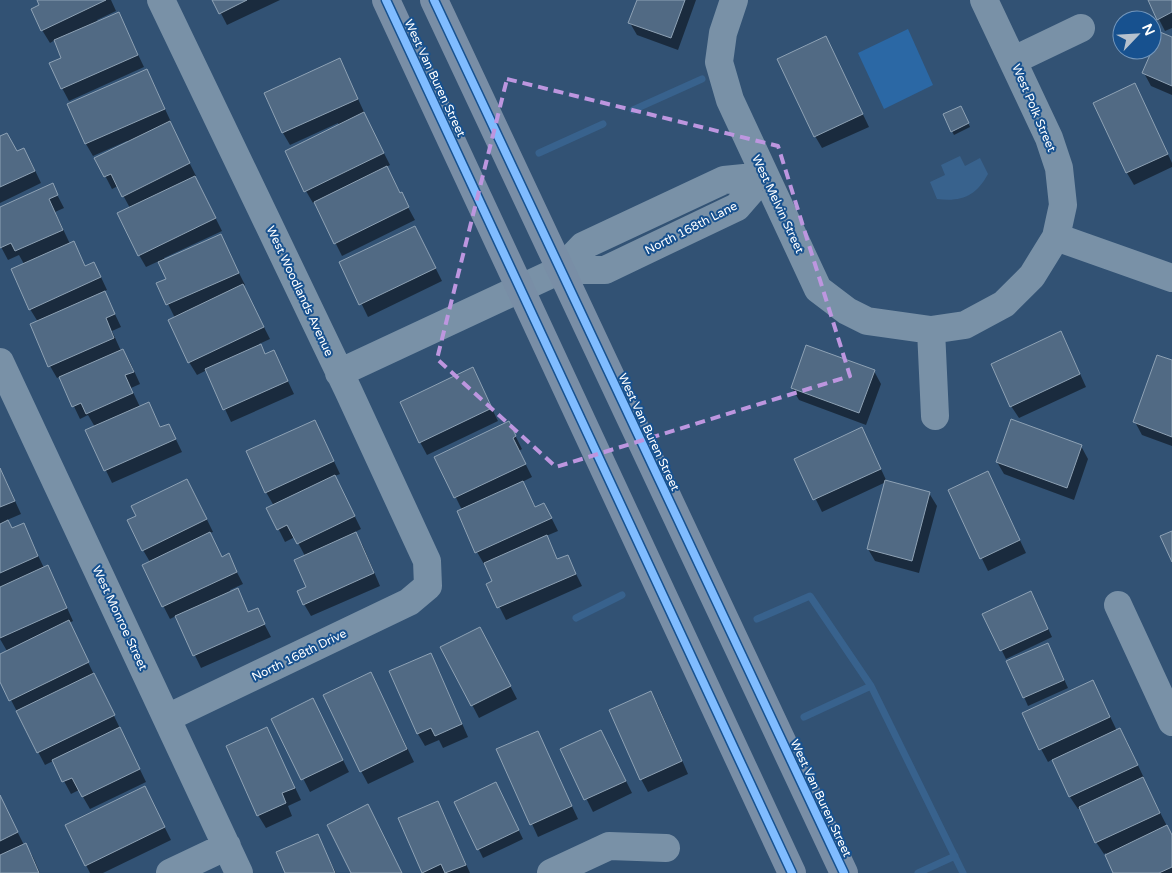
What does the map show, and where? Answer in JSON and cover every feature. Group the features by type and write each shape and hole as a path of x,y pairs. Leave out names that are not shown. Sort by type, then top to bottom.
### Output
{"main road":[{"name":"West Van Buren Street","path":"386,0 792,873"},
{"name":"West Van Buren Street","path":"434,0 844,873"}],"street":[{"name":"West Woodlands Avenue","path":"161,0 427,561 428,586"},
{"name":"West Melvin Street","path":"734,0 723,33 719,62 730,100 818,289 847,311 867,320 932,330"},
{"name":"West Polk Street","path":"932,330 966,325 1004,304 1032,276 1056,237 1062,205 1059,168 1049,138 1014,60 984,0"},
{"path":"1014,60 1081,28"},
{"path":"339,373 560,270 583,246 724,180 764,176"},
{"path":"1056,237 1172,278"},
{"path":"932,330 934,416"},
{"name":"West Monroe Street","path":"0,362 240,873"},
{"name":"North 168th Drive","path":"167,718 409,602 428,586"},
{"path":"1118,605 1172,722"},
{"path":"170,873 227,846"},
{"path":"551,873 609,846 666,848"}],"highlighted area":[{"path":"507,79 778,146 850,376 556,467 437,359"}],"shaded area":[{"path":"908,29 933,85 884,109 858,53"},
{"path":"960,156 965,166 980,158 988,174 978,188 967,196 946,200 937,199 930,182 945,175 941,165"}],"building":[{"path":"37,0 106,0 41,31 31,9 39,5"},
{"path":"212,0 247,0 219,14"},
{"path":"637,0 685,0 671,38 628,23"},
{"path":"1148,0 1172,0 1172,12 1162,17 1162,10 1152,10"},
{"path":"119,12 138,55 61,89 49,63 61,58 54,40"},
{"path":"1162,33 1172,37 1172,86 1142,73 1148,60 1162,60"},
{"path":"826,36 863,114 814,137 777,59"},
{"path":"340,58 358,99 282,133 264,93"},
{"path":"147,69 165,109 85,144 67,104"},
{"path":"1135,83 1168,154 1126,173 1093,103"},
{"path":"961,106 969,123 951,132 943,114"},
{"path":"364,112 384,153 304,192 285,151"},
{"path":"170,121 190,163 122,197 111,174 104,177 94,158"},
{"path":"7,133 17,151 24,148 35,171 0,187 0,136"},
{"path":"387,166 409,207 334,244 314,202"},
{"path":"195,176 216,218 138,256 117,213"},
{"path":"53,183 58,195 49,199 63,230 15,251 11,243 0,248 0,207"},
{"path":"415,226 436,268 359,305 339,262"},
{"path":"221,234 239,273 166,305 156,283 166,279 158,262"},
{"path":"74,241 85,266 94,262 101,277 29,310 11,269"},
{"path":"243,284 264,327 188,363 168,320"},
{"path":"105,291 115,314 106,318 114,338 48,367 30,324"},
{"path":"1061,331 1080,374 1010,407 991,364"},
{"path":"261,344 265,354 274,350 288,381 223,410 205,369"},
{"path":"806,345 875,370 859,413 791,388"},
{"path":"123,349 134,372 125,375 133,393 86,414 81,403 72,407 59,377"},
{"path":"1157,355 1172,360 1172,437 1133,422"},
{"path":"473,367 492,408 419,443 400,402"},
{"path":"149,402 160,427 169,424 176,439 104,471 85,430"},
{"path":"1011,419 1082,445 1067,488 996,462"},
{"path":"315,420 334,461 265,493 246,451"},
{"path":"509,421 516,436 513,438 526,464 454,498 434,457"},
{"path":"862,427 881,469 813,500 794,459"},
{"path":"0,468 15,501 0,507"},
{"path":"988,471 1020,540 980,559 948,490"},
{"path":"335,475 355,516 297,544 287,525 277,530 266,508"},
{"path":"187,479 207,519 142,551 127,520 136,516 131,506"},
{"path":"885,480 930,492 912,561 867,549"},
{"path":"523,481 535,507 544,503 552,518 475,553 457,511"},
{"path":"8,520 12,528 24,523 38,556 0,573 0,524"},
{"path":"1172,531 1172,562 1160,536"},
{"path":"210,532 222,557 229,553 237,572 162,607 142,565"},
{"path":"356,532 374,573 303,605 297,591 306,587 294,560"},
{"path":"547,535 557,559 568,555 576,574 497,608 486,584 492,581 484,563"},
{"path":"48,565 67,608 0,638 0,587"},
{"path":"238,588 248,612 258,608 265,624 193,656 175,616"},
{"path":"1031,591 1048,629 1000,651 982,614"},
{"path":"69,620 89,662 9,701 0,682 0,654"},
{"path":"480,627 511,686 471,706 440,647"},
{"path":"1048,643 1064,680 1023,698 1006,661"},
{"path":"431,653 462,724 435,736 431,728 417,734 389,671"},
{"path":"371,672 407,749 360,772 323,695"},
{"path":"94,673 115,715 37,753 16,711"},
{"path":"1093,680 1110,717 1039,750 1022,713"},
{"path":"651,691 682,761 640,780 609,710"},
{"path":"313,698 343,760 301,780 271,719"},
{"path":"120,727 140,769 82,797 72,778 62,782 52,760"},
{"path":"267,727 295,788 282,793 286,803 257,816 226,746"},
{"path":"1120,728 1138,765 1069,797 1052,760"},
{"path":"601,730 626,781 584,800 560,749"},
{"path":"538,731 572,806 530,825 496,749"},
{"path":"1143,777 1160,813 1095,843 1079,807"},
{"path":"496,782 519,830 477,850 454,802"},
{"path":"145,786 165,827 85,866 65,825"},
{"path":"0,795 18,832 0,841"},
{"path":"438,801 466,865 445,873 441,864 422,873 398,818"},
{"path":"368,804 402,873 351,873 327,825"},
{"path":"1167,825 1172,835 1172,867 1159,873 1113,873 1105,855"},
{"path":"318,834 335,873 285,873 276,852"},
{"path":"26,843 39,873 0,873 0,855"}],"waterway":[{"path":"633,110 702,79"},
{"path":"539,153 603,124"},
{"path":"576,618 622,595"},
{"path":"757,619 810,596 871,686 963,873"},
{"path":"804,717 871,686"},
{"path":"918,873 955,856"}],"cycle path":[{"path":"386,0 792,873"},
{"path":"434,0 844,873"}]}
